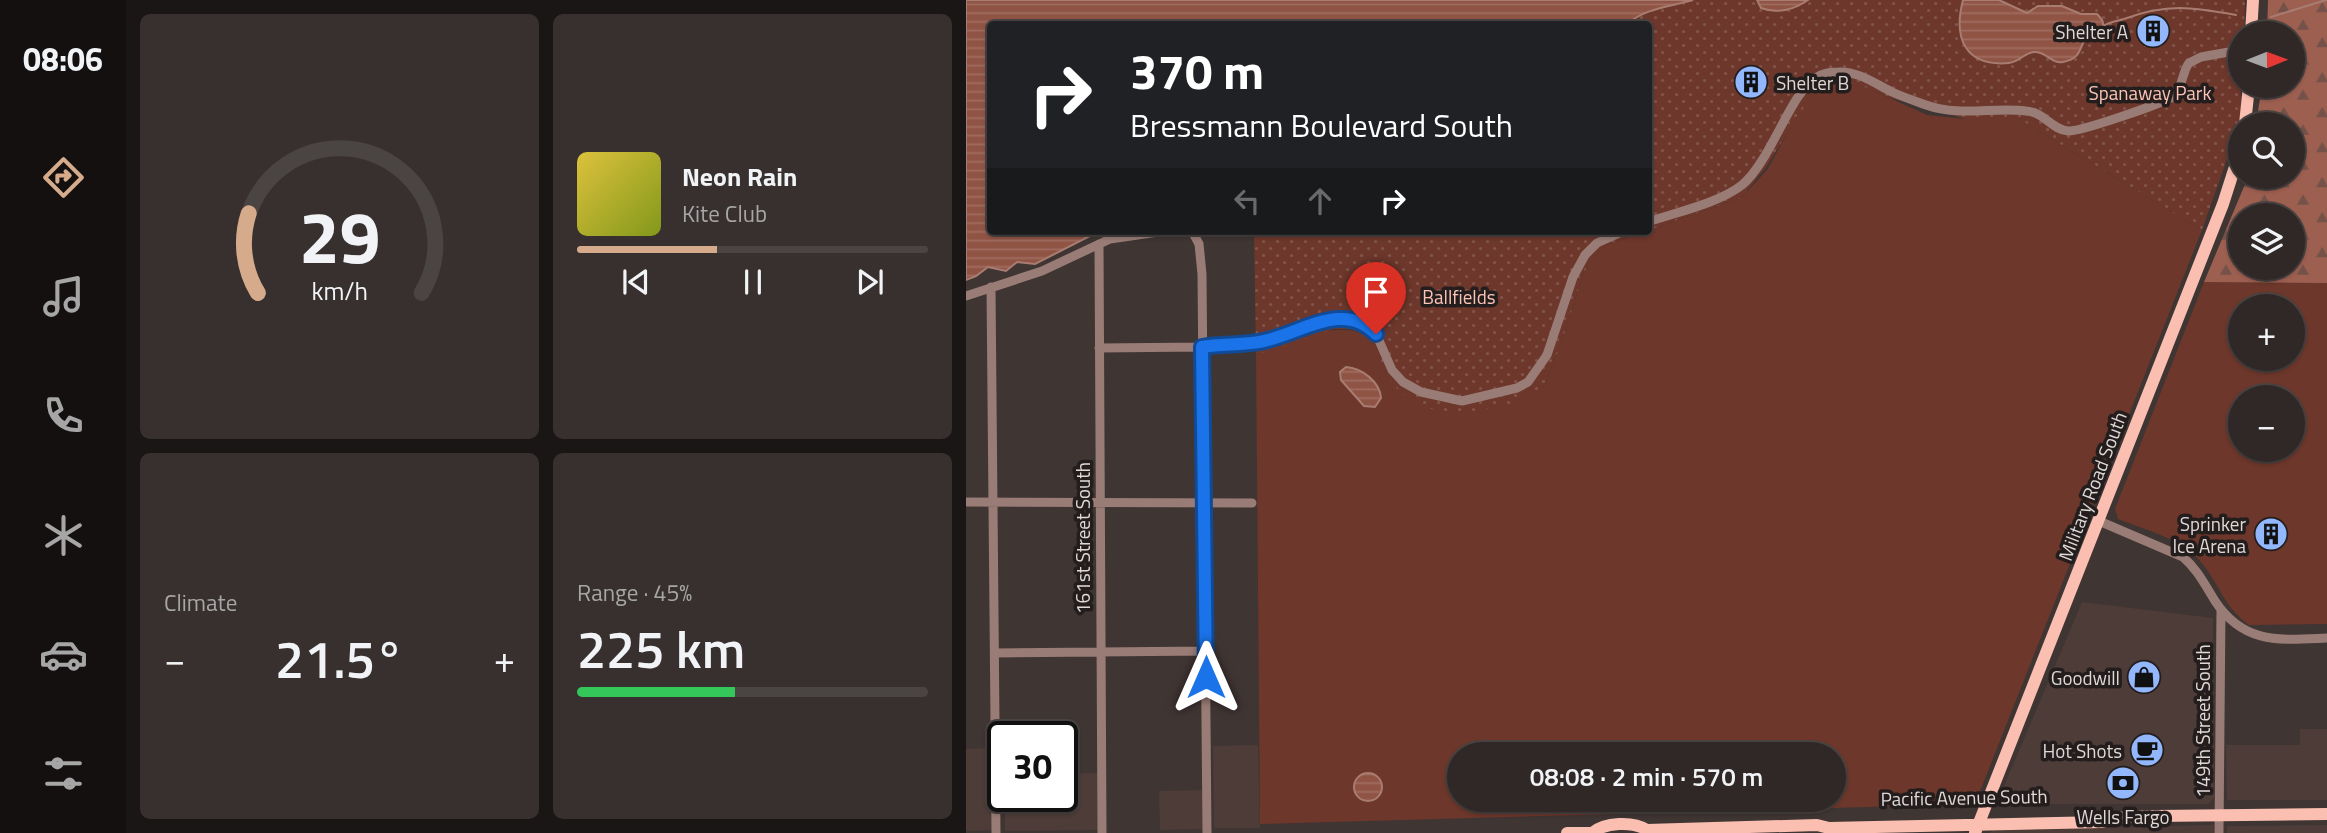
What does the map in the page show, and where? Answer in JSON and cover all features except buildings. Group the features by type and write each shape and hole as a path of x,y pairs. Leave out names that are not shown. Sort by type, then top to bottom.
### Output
{"main road":[{"path":"2252,21 2253,0"},
{"name":"Military Road South","path":"1978,824 2228,188"},
{"name":"Pacific Avenue South","path":"1567,833 1592,833 1600,826 1639,825 1645,831 1825,829 2104,822 2112,818 2327,814"}],"street":[{"path":"1652,221 1722,196 1750,178 1805,89 1817,77 1828,73 1856,73 1894,93 1948,111 2019,110 2037,113 2060,129 2070,131 2161,103 2176,93 2189,63 2201,57 2228,52"},
{"path":"966,296 1042,271 1099,244 1137,235"},
{"path":"1195,235 1202,254 1207,833"},
{"path":"1099,348 1202,347 1268,341 1329,320 1353,319 1370,327 1377,336 1396,376 1421,392 1462,401 1517,388 1528,382 1542,365 1573,277 1585,255 1597,243 1615,235"},
{"name":"161st Street South","path":"1099,244 1102,833"},
{"path":"992,288 996,833"},
{"path":"966,502 1252,503"},
{"path":"2099,521 2183,556 2221,610 2234,623 2259,636 2285,640 2327,638"},
{"name":"149th Street South","path":"2220,833 2221,610"},
{"path":"995,653 1206,651"}],"shaded area":[{"path":"966,0 1693,0 1650,11 1631,21 987,21 987,235 1091,235 1035,264 1017,262 1006,271 988,267 966,280"},
{"path":"1757,0 1808,0 1791,9 1779,11 1761,8"},
{"path":"1963,0 1999,0 2027,13 2038,6 2062,6 2081,14 2097,14 2103,26 2088,36 2078,54 2070,60 2059,62 2034,52 2013,62 1994,63 1972,55 1966,47 1960,26"},
{"path":"1346,367 1358,370 1374,381 1381,398 1375,407 1364,406 1341,380 1340,372"},
{"path":"2082,602 2213,618 2214,798 2208,804 2005,804 2001,793"},
{"path":"2300,729 2327,729 2327,800 2227,800 2226,745 2300,745"},
{"path":"1258,745 1260,828 1214,828 1213,746"},
{"path":"987,748 987,812 993,812 993,830 966,831 966,749"},
{"path":"1099,773 1099,830 1005,831 1005,812 1078,812 1078,774"},
{"path":"1368,773 1378,777 1382,787 1378,797 1368,801 1358,797 1354,787 1358,777"},
{"path":"1204,790 1205,829 1160,830 1159,791"},
{"path":"2213,825 2214,833 1989,833 1993,830"},
{"path":"2327,825 2327,833 2227,833 2227,826"}],"green space":[{"name":"Spanaway Park","path":"1693,0 1757,0 1756,2 1802,4 1808,0 2245,0 2244,21 2228,21 2228,98 2241,98 2241,112 2228,112 2228,156 2202,230 2019,119 1966,119 1891,98 1848,80 1819,84 1766,167 1741,198 1652,229 1652,21 1631,21 1650,11"},
{"path":"2268,0 2327,0 2327,283 2204,282 2228,225 2228,280 2305,280 2305,203 2237,203 2243,189 2305,189 2305,112 2258,112 2260,98 2305,98 2305,21 2267,21"},
{"path":"1848,79 1927,115 1966,119 2019,119 2202,230 1975,804 1846,808 1846,742 1447,742 1447,812 1689,812 1260,824 1256,355 1318,333 1350,330 1364,335 1374,344 1386,375 1543,387 1560,347 1584,272 1592,259 1606,245 1635,235 1652,235 1652,229 1741,198 1767,170 1809,95 1822,84"},
{"name":"Ballfields","path":"1254,235 1633,235 1606,245 1592,259 1584,272 1560,347 1543,387 1507,405 1456,414 1422,407 1399,391 1386,375 1375,345 1363,333 1349,329 1334,329 1256,355"},
{"path":"2204,282 2327,283 2327,624 2249,625 2233,610 2207,570 2192,553 2162,536 2118,519 2115,509"}],"waterway":[{"path":"2271,17 2326,0"},
{"path":"2103,26 2153,10 2180,8 2236,15"}],"place":[{"name":"Shelter A","path":"2153,31"},
{"name":"Shelter B","path":"1751,82"},
{"name":"Sprinker Ice Arena","path":"2271,534"},
{"name":"Goodwill","path":"2144,677"},
{"name":"Hot Shots","path":"2147,750"},
{"name":"Wells Fargo","path":"2123,783"}],"route":[{"path":"1206,677 1202,347 1268,341 1341,318 1360,321 1376,334"}]}
